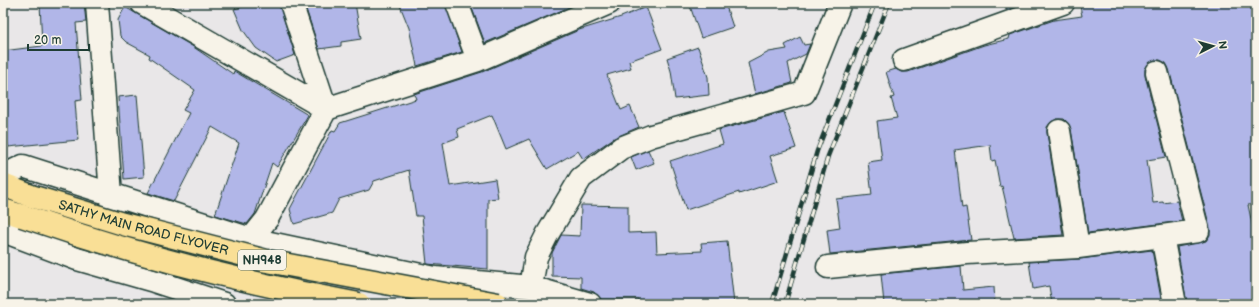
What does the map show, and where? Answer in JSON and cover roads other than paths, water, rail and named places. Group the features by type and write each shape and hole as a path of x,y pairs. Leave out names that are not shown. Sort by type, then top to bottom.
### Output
{"highway":[{"name":"SATHY MAIN ROAD FLYOVER","path":"3,185 31,196 123,224 268,261 498,304"},
{"name":"SATHY MAIN ROAD FLYOVER","path":"12,213 82,237 190,268 291,292 359,304"}],"street":[{"path":"97,3 112,195 115,270"},
{"path":"142,3 326,109"},
{"path":"291,3 326,109"},
{"path":"457,3 478,60"},
{"path":"251,239 267,219 326,109 478,60 609,3"},
{"path":"531,287 536,257 547,235 582,178 621,148 651,136 804,93 840,3"},
{"path":"904,60 1063,3"},
{"path":"828,267 968,253 1078,248 1198,231 1157,72"},
{"path":"1059,131 1078,248"},
{"path":"3,176 24,166 251,239 435,278 531,287 590,304"},
{"path":"3,231 77,259 154,281 223,304"},
{"path":"1162,236 1175,304"}],"railway":[{"path":"772,304 817,151 875,3"},
{"path":"785,304 828,156 889,3"}]}
